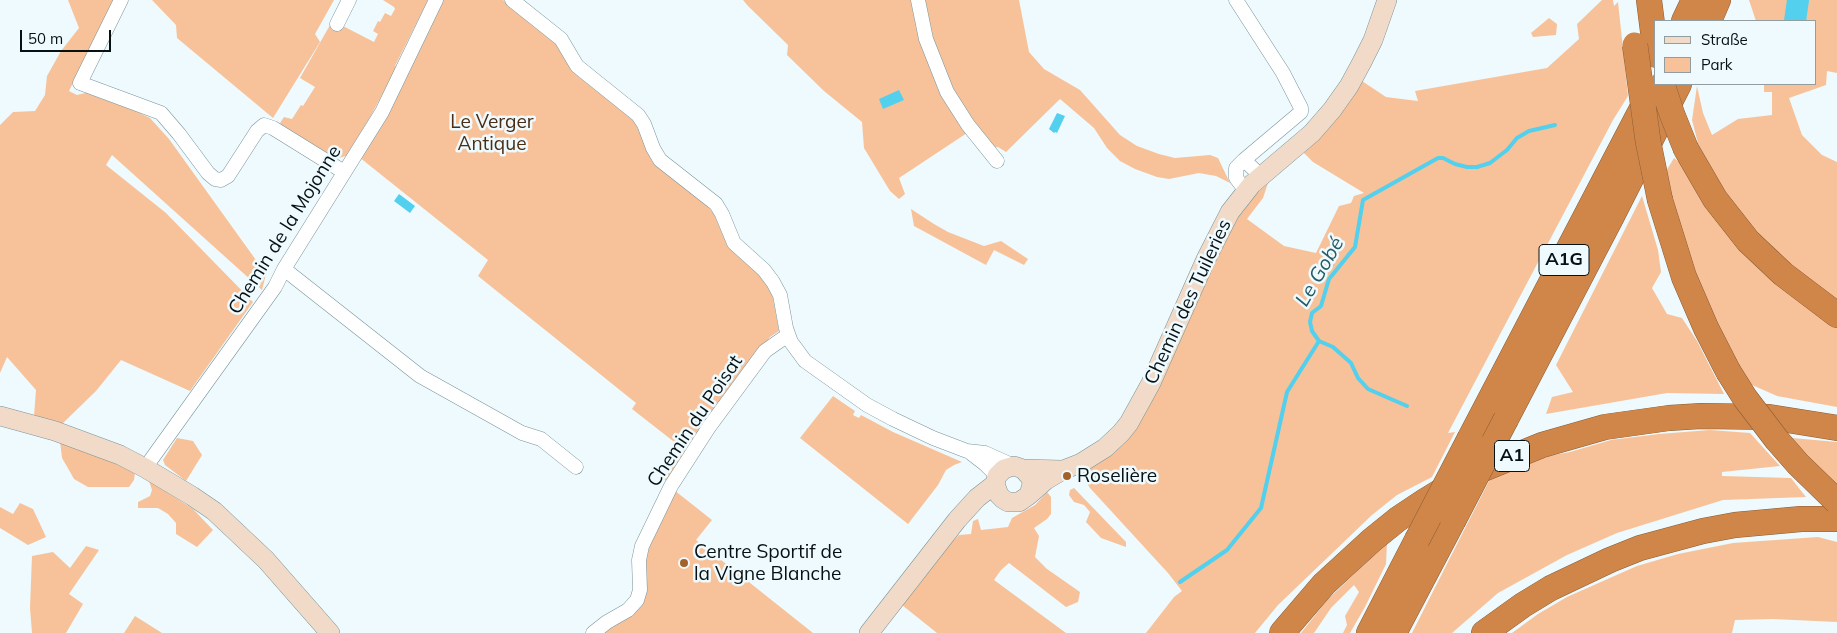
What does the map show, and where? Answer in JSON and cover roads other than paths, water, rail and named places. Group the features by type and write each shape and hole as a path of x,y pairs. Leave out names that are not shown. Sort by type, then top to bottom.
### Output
{"highway":[{"path":"1684,20 1694,0"},
{"path":"1709,20 1718,0"},
{"path":"1644,5 1648,140 1660,200 1684,277 1706,328 1728,371 1745,398 1798,464 1837,502"},
{"name":"A1G","path":"1369,633 1654,85"},
{"path":"1662,85 1686,149 1715,199 1748,241 1783,274 1837,315"},
{"name":"A1G","path":"1394,633 1612,218 1678,85"},
{"name":"A1","path":"1282,633 1324,584 1372,540 1398,520 1466,476 1542,445 1605,427 1669,418 1701,416 1769,418 1837,428"},
{"path":"1484,633 1551,588 1640,548 1703,531 1735,525 1800,519 1837,519"}],"street":[{"path":"121,0 80,83 161,113 208,173 215,179 221,180 228,176 257,131 264,125 273,128 344,172"},
{"path":"336,24 349,0"},
{"name":"Chemin de la Mojonne","path":"145,468 276,287 284,269 392,93 436,0"},
{"path":"512,0 561,39 577,66 638,115 644,124 652,148 660,160 716,204 734,243 764,270 773,282 780,295 788,335 795,350 810,366 867,405 933,438 967,450 985,453 1019,468 1031,478 1032,484 1028,495 1019,502 989,502 967,510"},
{"path":"918,0 926,39 947,92 968,125 998,161"},
{"path":"1236,0 1283,73 1301,108 1301,112 1236,168 1236,178 1246,191"},
{"name":"Chemin des Tuileries","path":"1028,495 1046,480 1063,470 1081,463 1105,448 1129,423 1151,383 1220,228 1246,191 1260,176 1312,133 1338,102 1349,86 1373,40 1387,0"},
{"path":"1244,160 1260,176"},
{"path":"284,269 420,376 522,433 541,439 576,467"},
{"name":"Chemin du Poisat","path":"593,633 607,622 628,610 637,600 640,590 639,560 642,546 671,486 709,427 765,352 788,335"},
{"path":"0,416 93,444 145,468 214,512 241,535 275,569 330,633"},
{"path":"967,450 985,464 996,480 999,495 1008,502"},
{"path":"869,633 947,532 977,498 996,480 1004,469 1019,468"},
{"name":"Chemin des Tuileries","path":"1019,468 1063,470"}],"water":[{"path":"899,90 904,100 883,109 879,99"},
{"path":"1057,113 1065,116 1057,133 1054,133 1049,129"},
{"path":"399,194 415,206 410,213 394,201"}],"waterway":[{"path":"1795,20 1798,0"},
{"name":"Le Gobé","path":"1407,406 1368,389 1358,378 1351,363 1333,347 1319,341 1312,331 1310,322 1312,313 1321,306 1329,279 1355,247 1363,200 1438,158 1467,167 1477,167 1490,163 1507,150 1517,138 1529,131 1555,125"},
{"path":"1180,582 1227,550 1261,508 1287,392 1319,341"}],"place":[{"name":"Roselière","path":"1067,476"},
{"name":"Centre Sportif de la Vigne Blanche","path":"684,563"}],"park label":[{"name":"Le Verger Antique","path":"492,133"}]}
